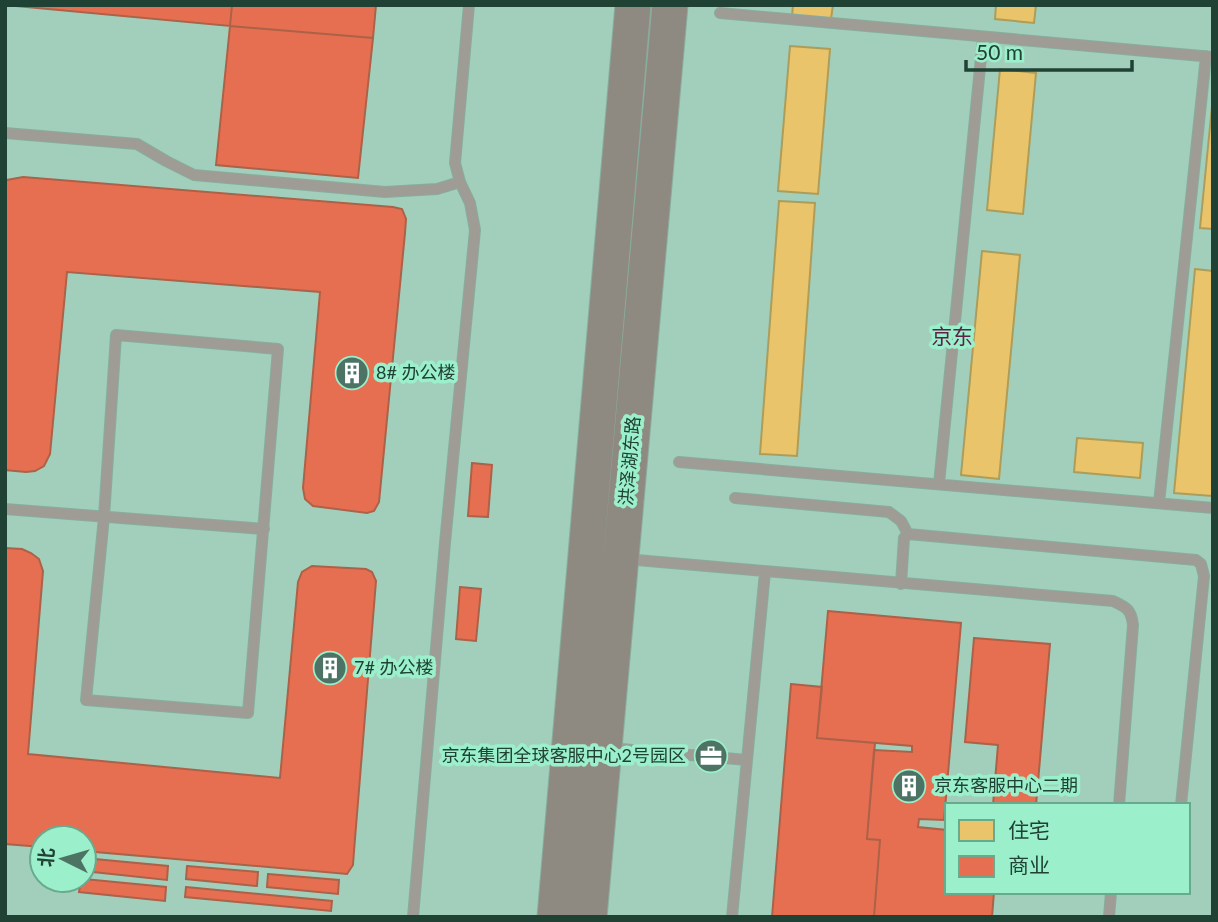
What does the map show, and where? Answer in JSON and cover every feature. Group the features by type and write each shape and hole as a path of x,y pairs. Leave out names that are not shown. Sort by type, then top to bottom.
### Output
{"main road":[{"name":"洪泽湖东路","path":"555,917 633,5"},
{"name":"洪泽湖东路","path":"589,917 670,5"}],"lane":[{"path":"413,917 475,230 470,203 455,163 469,5"},
{"path":"720,13 1209,57 1159,503"},
{"path":"939,484 983,37"},
{"path":"5,133 137,144 194,175 385,192 437,189 460,181"},
{"path":"116,335 278,349 264,529 248,713 86,700 104,517 116,335"},
{"path":"679,462 1213,508"},
{"path":"735,498 889,512 901,521 908,534"},
{"path":"5,509 264,529"},
{"path":"901,584 904,538 908,534"},
{"path":"908,534 1196,560 1201,564 1204,576 1181,803"},
{"path":"622,559 1113,601 1132,615 1133,625 1119,803"},
{"path":"732,917 765,572"},
{"path":"604,747 747,760"},
{"path":"1109,917 1111,894"}],"building: 住宅":[{"path":"793,5 833,5 831,19 792,16"},
{"path":"996,5 1036,5 1034,23 995,19"},
{"path":"790,46 830,49 818,194 778,191"},
{"path":"1000,69 1036,73 1023,214 987,210"},
{"path":"1213,96 1213,229 1200,228"},
{"path":"779,201 815,203 797,456 760,454"},
{"path":"982,251 1020,255 999,479 961,475"},
{"path":"1195,269 1213,271 1212,496 1174,493"},
{"path":"1077,438 1143,443 1140,478 1074,472"}],"building: 商业":[{"path":"5,5 232,5 230,26"},
{"path":"232,5 376,5 373,38 230,26"},
{"path":"230,26 373,38 358,178 216,165"},
{"name":"8# 办公楼","path":"23,177 402,209 406,219 405,233 379,502 374,511 367,513 313,506 305,499 303,488 320,292 67,272 50,454 44,466 35,471 5,470 5,183 7,180"},
{"path":"472,463 492,465 488,517 468,516"},
{"name":"7# 办公楼","path":"5,548 22,549 31,553 39,559 43,571 28,754 280,778 298,582 302,572 312,566 366,569 372,572 376,581 353,865 347,874 98,852 98,824 28,824 28,846 5,844"},
{"path":"460,587 481,589 476,641 456,639"},
{"name":"京东客服中心二期","path":"828,611 961,623 944,820 919,819 918,827 945,830 945,894 994,894 992,917 874,917 880,840 867,839 874,750 912,752 912,746 817,738"},
{"path":"974,638 1050,644 1036,803 993,803 998,745 965,742"},
{"path":"791,684 822,687 817,738 875,743 867,839 880,840 874,917 772,917"},
{"path":"98,859 168,866 167,880 98,873"},
{"path":"187,866 258,872 257,886 186,879"},
{"path":"268,874 339,880 338,894 267,887"},
{"path":"98,880 166,887 165,901 98,894"},
{"path":"186,887 332,901 331,911 185,897"}],"place":[{"name":"8# 办公楼","path":"352,373"},
{"name":"7# 办公楼","path":"330,668"},
{"name":"京东集团全球客服中心2号园区","path":"711,756"},
{"name":"京东客服中心二期","path":"909,786"}],"district":[{"name":"京东","path":"952,337"}]}
